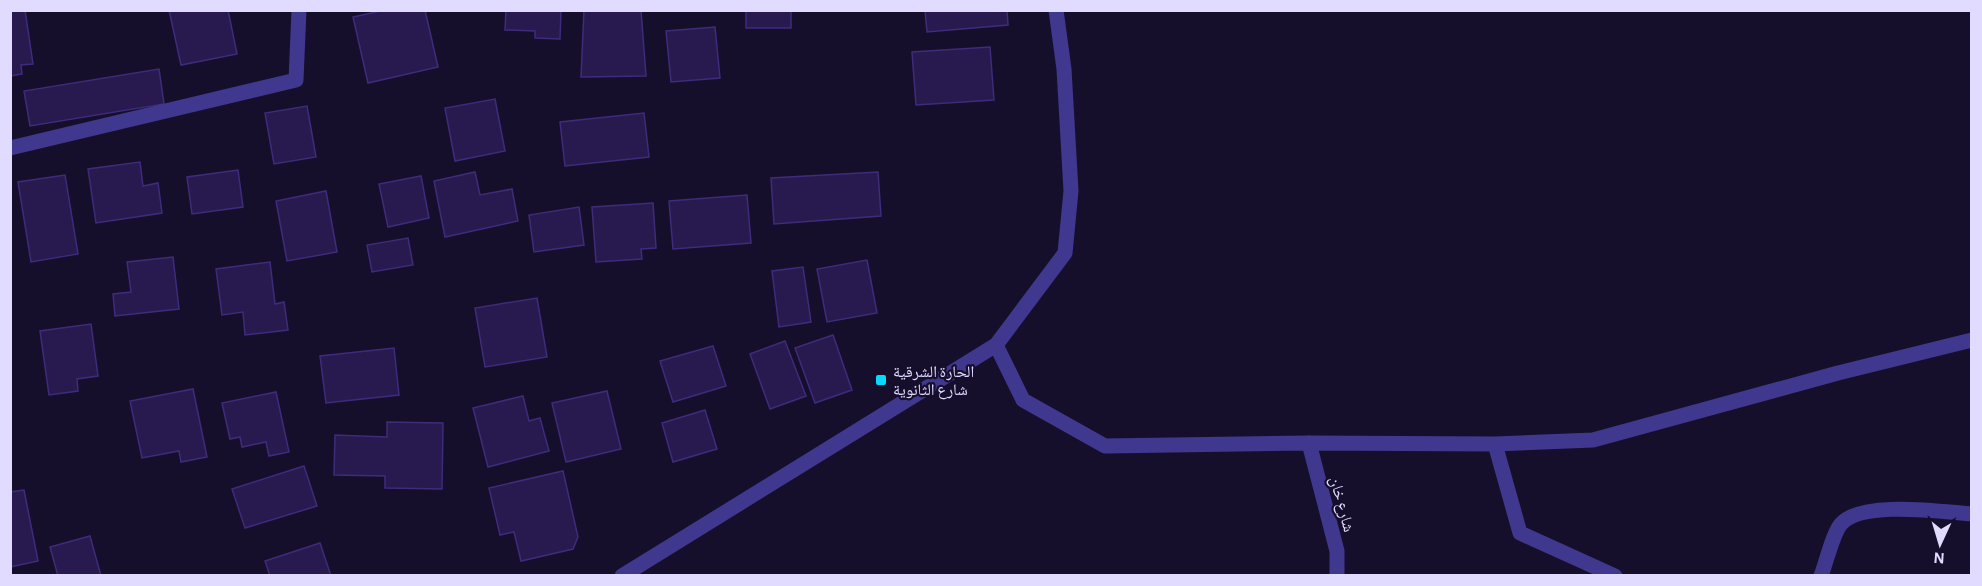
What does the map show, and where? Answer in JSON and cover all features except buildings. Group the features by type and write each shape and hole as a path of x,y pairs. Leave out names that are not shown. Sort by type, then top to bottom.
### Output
{"street":[{"path":"10,148 296,80 299,10"},
{"path":"622,576 996,345 1065,253 1071,191 1064,69 1056,10"},
{"path":"996,345 1023,400 1105,446 1309,443 1495,444 1593,440 1838,373 1971,340"},
{"name":"شارع خان","path":"1309,443 1337,551 1337,576"},
{"path":"1495,444 1520,532 1615,576"},
{"path":"1821,576 1841,524 1860,513 1904,510 1971,514"}],"place":[{"name":"الحارة الشرقية شارع الثانوية","path":"881,380"}]}
